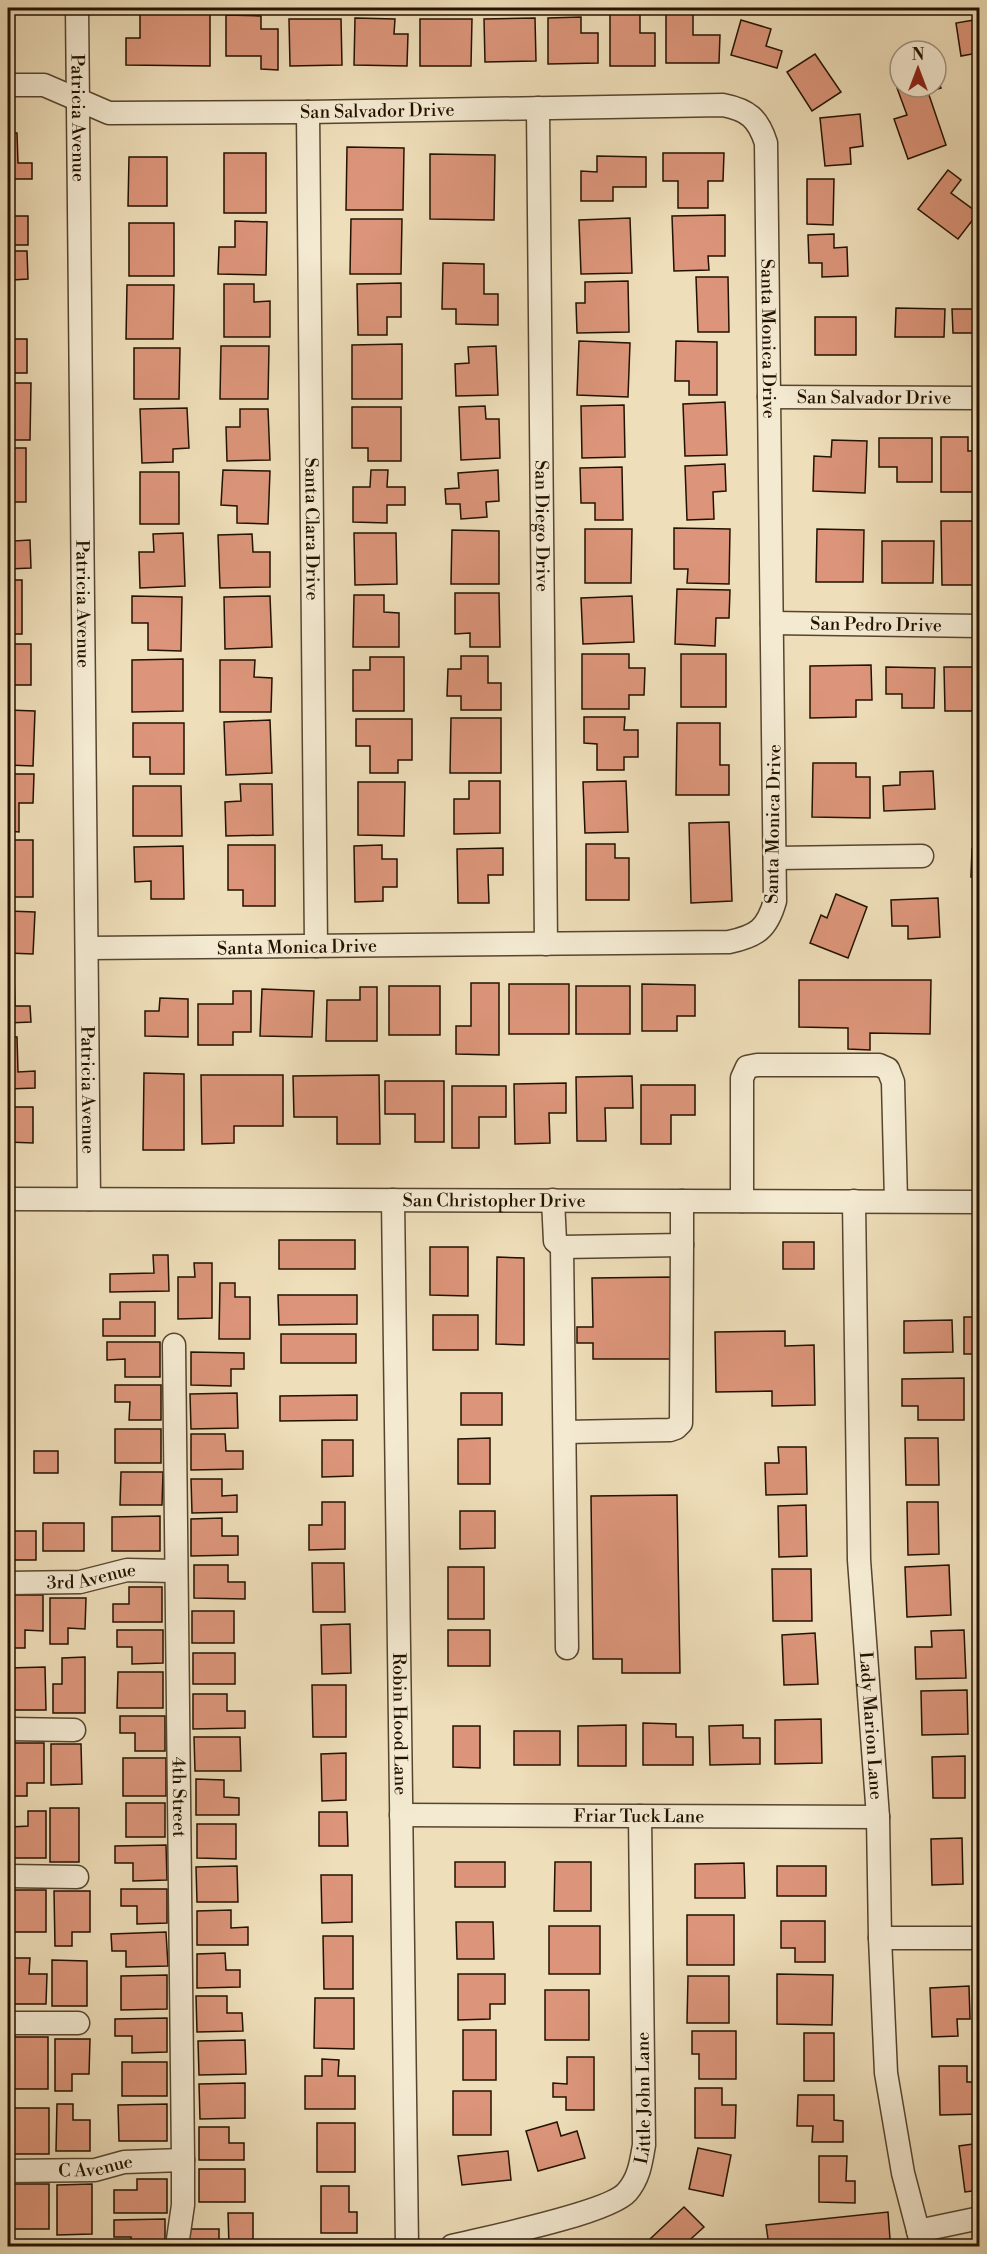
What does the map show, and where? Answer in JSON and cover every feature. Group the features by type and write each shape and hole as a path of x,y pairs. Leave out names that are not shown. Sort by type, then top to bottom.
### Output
{"street":[{"name":"Patricia Avenue","path":"77,8 89,1199"},
{"name":"San Salvador Drive","path":"8,86 44,86 109,113 723,105 738,108 751,116"},
{"name":"San Diego Drive","path":"538,108 546,944"},
{"name":"Santa Clara Drive","path":"309,112 316,946"},
{"name":"Santa Monica Drive","path":"88,948 729,942 747,938 760,930 770,919 775,901 775,858 766,143 761,128 751,116"},
{"name":"San Salvador Drive","path":"770,397 980,398"},
{"name":"San Pedro Drive","path":"772,623 980,626"},
{"path":"775,858 922,856"},
{"path":"742,1201 742,1078 747,1067 757,1065 879,1065 888,1069 893,1082 896,1201"},
{"name":"San Christopher Drive","path":"8,1199 980,1202"},
{"name":"Robin Hood Lane","path":"393,1200 407,2247"},
{"path":"553,1200 555,1241 562,1247 682,1245"},
{"path":"565,1432 670,1430 681,1423 682,1201"},
{"name":"Lady Marion Lane","path":"854,1201 859,1560 878,1817 886,2073 903,2173 920,2239"},
{"path":"562,1247 567,1648"},
{"name":"4th Street","path":"174,1345 183,2160 183,2205 177,2247"},
{"name":"3rd Avenue","path":"8,1582 80,1582 127,1570 175,1571"},
{"path":"8,1729 74,1730"},
{"name":"Friar Tuck Lane","path":"401,1815 878,1817"},
{"name":"Little John Lane","path":"452,2247 598,2209 626,2193 640,2171 644,2145 640,1816"},
{"path":"8,1876 77,1876"},
{"path":"880,1938 980,1938"},
{"path":"8,2023 78,2024"},
{"name":"C Avenue","path":"8,2171 95,2170 124,2162 183,2160"},
{"path":"920,2239 980,2218"}],"building":[{"path":"610,8 640,8 640,33 655,33 655,66 610,66"},
{"path":"666,8 693,8 693,35 720,35 719,63 666,63"},
{"path":"140,12 210,12 210,66 126,65 126,38 140,38"},
{"path":"226,15 261,16 261,29 278,29 278,70 261,69 261,56 226,56"},
{"path":"581,17 581,33 598,33 598,63 548,64 548,18"},
{"path":"355,18 395,19 394,34 408,34 407,66 354,65"},
{"path":"535,18 536,61 485,62 484,19"},
{"path":"289,19 341,19 342,65 290,66"},
{"path":"420,19 472,19 471,66 420,66"},
{"path":"980,19 980,68 977,53 961,56 956,23"},
{"path":"741,20 771,29 766,46 782,51 777,68 731,55"},
{"path":"815,54 841,92 812,111 787,72"},
{"path":"901,99 930,99 946,145 908,159 894,119 907,115"},
{"path":"860,114 863,146 850,148 851,164 825,166 820,118"},
{"path":"8,133 17,133 18,163 32,163 32,179 8,179"},
{"path":"347,147 404,148 403,210 346,210"},
{"path":"224,153 266,153 266,213 224,213"},
{"path":"663,153 724,153 723,181 708,181 708,208 678,208 678,181 663,181"},
{"path":"430,154 495,155 494,220 430,219"},
{"path":"597,156 646,157 646,187 613,187 613,201 581,201 581,171 597,172"},
{"path":"129,157 167,157 167,206 128,206"},
{"path":"948,170 961,180 951,193 978,213 958,239 918,209"},
{"path":"807,179 834,179 833,225 807,224"},
{"path":"8,187 13,187 13,216 28,216 28,245 8,245"},
{"path":"725,215 725,256 708,256 709,270 674,271 672,216"},
{"path":"630,218 632,273 581,274 579,220"},
{"path":"351,219 402,219 401,274 350,274"},
{"path":"235,221 267,222 266,275 218,274 219,247 235,247"},
{"path":"129,223 174,223 174,276 129,276"},
{"path":"834,234 834,248 847,247 848,276 822,277 822,263 809,263 808,235"},
{"path":"8,251 27,251 28,279 12,280 13,308 8,308"},
{"path":"443,263 484,264 484,294 498,294 498,325 456,324 456,309 442,309"},
{"path":"696,277 728,277 729,332 698,332"},
{"path":"628,281 629,332 577,333 576,303 585,303 585,282"},
{"path":"401,283 401,317 387,317 387,335 358,335 357,284"},
{"path":"224,284 254,284 254,302 270,301 270,337 224,337"},
{"path":"127,285 174,285 173,339 126,339"},
{"path":"896,308 945,309 944,337 895,337"},
{"path":"952,309 980,309 980,333 953,333"},
{"path":"815,317 856,317 856,355 815,355"},
{"path":"8,321 12,321 12,339 27,339 27,373 8,373"},
{"path":"579,341 630,343 628,397 577,395"},
{"path":"676,341 717,342 717,395 689,395 689,381 675,381"},
{"path":"402,344 402,399 352,399 352,345"},
{"path":"221,346 269,346 268,399 220,399"},
{"path":"496,346 498,395 456,396 455,364 469,363 468,347"},
{"path":"134,348 180,348 179,399 134,399"},
{"path":"8,383 31,383 30,440 8,440"},
{"path":"725,402 727,455 685,456 683,404"},
{"path":"624,405 625,457 582,458 581,406"},
{"path":"485,406 486,419 499,419 500,458 461,460 459,407"},
{"path":"352,407 401,407 401,461 368,461 368,448 352,448"},
{"path":"187,408 189,448 173,449 173,462 142,463 140,409"},
{"path":"240,409 268,409 270,460 227,461 226,427 240,427"},
{"path":"941,437 968,437 968,451 980,451 980,492 941,492"},
{"path":"879,438 932,438 932,482 897,482 897,467 879,467"},
{"path":"832,440 867,441 865,493 813,491 814,456 831,457"},
{"path":"8,448 26,448 26,502 8,502"},
{"path":"725,464 726,491 713,492 714,519 687,520 685,466"},
{"path":"622,467 623,520 595,520 595,503 581,503 580,468"},
{"path":"223,470 270,471 268,524 237,523 237,506 221,505"},
{"path":"371,470 388,470 387,487 405,487 405,505 387,505 387,523 353,522 353,487 370,487"},
{"path":"498,470 499,501 486,502 487,517 461,519 460,504 446,504 445,489 459,488 458,473"},
{"path":"140,472 179,472 179,524 140,524"},
{"path":"8,513 13,513 14,541 30,540 31,568 8,569"},
{"path":"941,521 980,521 980,585 942,585"},
{"path":"674,528 730,529 729,584 687,583 688,569 674,569"},
{"path":"585,529 632,529 631,583 585,583"},
{"path":"817,529 864,530 863,582 816,582"},
{"path":"452,530 499,531 499,584 451,584"},
{"path":"183,533 185,586 140,588 139,552 154,552 153,534"},
{"path":"354,533 396,533 397,584 355,585"},
{"path":"252,534 253,552 270,552 270,587 220,588 218,535"},
{"path":"882,541 934,541 933,583 882,583"},
{"path":"8,580 22,580 22,634 8,634"},
{"path":"677,589 730,590 729,618 716,618 715,646 675,644"},
{"path":"455,593 499,593 500,647 470,647 470,633 455,634"},
{"path":"354,595 384,595 384,612 399,613 399,647 353,647"},
{"path":"132,596 182,597 181,651 148,650 148,623 132,623"},
{"path":"270,596 272,647 225,649 224,597"},
{"path":"632,596 634,642 583,644 581,598"},
{"path":"8,644 31,644 31,685 14,685 14,699 8,699"},
{"path":"582,654 629,654 629,668 645,668 644,695 629,695 629,709 582,709"},
{"path":"681,654 726,654 726,707 681,707"},
{"path":"461,656 488,656 488,683 501,683 501,710 461,710 461,696 447,696 448,669 461,669"},
{"path":"370,657 404,657 404,711 353,711 353,670 370,670"},
{"path":"183,659 183,711 132,712 132,660"},
{"path":"220,660 255,660 254,677 272,678 271,712 220,712"},
{"path":"871,665 872,700 856,700 856,717 810,718 810,666"},
{"path":"886,667 935,668 934,708 902,708 902,694 886,694"},
{"path":"944,667 980,667 980,711 945,711"},
{"path":"8,710 35,711 33,766 8,765"},
{"path":"584,717 625,717 624,730 638,730 638,757 624,757 624,770 597,770 597,744 584,743"},
{"path":"451,718 501,718 501,773 450,773"},
{"path":"356,719 412,719 412,760 398,760 398,773 370,773 370,746 356,746"},
{"path":"270,720 272,773 226,775 224,722"},
{"path":"133,723 184,723 184,774 150,774 150,757 133,757"},
{"path":"677,723 720,723 720,765 729,765 729,795 676,795"},
{"path":"813,763 856,763 856,777 870,777 870,818 812,817"},
{"path":"933,771 935,809 884,811 883,786 900,785 900,772"},
{"path":"8,774 34,774 33,803 19,803 19,832 8,831"},
{"path":"469,781 500,781 500,833 454,834 454,799 469,799"},
{"path":"626,781 628,832 585,833 583,782"},
{"path":"358,782 405,782 404,836 358,835"},
{"path":"240,784 272,784 273,835 226,836 225,802 241,801"},
{"path":"133,786 181,786 182,836 133,836"},
{"path":"729,822 732,901 691,903 689,823"},
{"path":"8,840 33,840 33,897 8,897"},
{"path":"586,844 615,844 615,858 629,858 629,900 586,900"},
{"path":"228,845 275,845 275,906 243,906 243,890 228,890"},
{"path":"382,845 382,859 397,859 397,887 383,887 383,901 355,902 354,846"},
{"path":"183,846 184,899 151,899 151,881 135,882 134,847"},
{"path":"503,848 503,875 488,875 489,903 458,903 457,849"},
{"path":"972,849 980,849 980,877 971,877"},
{"path":"836,894 867,907 848,958 810,943 821,915 827,918"},
{"path":"938,898 940,937 908,939 908,926 892,926 891,900"},
{"path":"8,911 35,912 33,954 8,953"},
{"path":"8,972 14,972 15,1006 30,1006 31,1022 8,1023"},
{"path":"799,980 931,980 930,1034 870,1033 870,1050 848,1049 848,1028 799,1027"},
{"path":"471,983 499,983 499,1055 456,1054 456,1026 471,1026"},
{"path":"509,984 569,984 569,1034 509,1034"},
{"path":"642,984 695,985 695,1016 677,1016 677,1031 642,1031"},
{"path":"389,986 440,986 440,1035 389,1035"},
{"path":"576,986 630,986 630,1034 576,1034"},
{"path":"360,987 377,987 377,1041 326,1041 327,1000 360,1000"},
{"path":"262,989 314,991 312,1037 260,1036"},
{"path":"233,991 251,991 251,1032 233,1032 233,1045 198,1045 198,1004 233,1004"},
{"path":"160,998 188,999 188,1037 145,1036 145,1011 159,1011"},
{"path":"8,1037 17,1037 18,1072 35,1071 35,1088 8,1089"},
{"path":"144,1073 184,1074 184,1150 143,1150"},
{"path":"201,1075 283,1075 283,1126 234,1126 234,1143 202,1144"},
{"path":"379,1075 380,1144 337,1144 337,1117 294,1117 293,1076"},
{"path":"632,1076 633,1108 605,1108 606,1141 577,1141 576,1077"},
{"path":"385,1081 444,1081 444,1142 415,1142 415,1114 385,1114"},
{"path":"566,1083 566,1113 549,1113 550,1143 515,1144 514,1084"},
{"path":"641,1085 695,1085 695,1115 671,1115 671,1144 641,1144"},
{"path":"452,1086 506,1086 506,1117 479,1117 479,1148 452,1148"},
{"path":"8,1107 33,1107 33,1143 8,1142"},
{"path":"279,1240 355,1240 355,1269 279,1269"},
{"path":"783,1242 814,1242 814,1269 783,1269"},
{"path":"8,1245 10,1245 10,1272 8,1272"},
{"path":"430,1247 468,1247 468,1296 430,1295"},
{"path":"153,1255 168,1255 169,1291 110,1292 110,1274 154,1273"},
{"path":"497,1257 524,1258 524,1345 496,1344"},
{"path":"194,1263 212,1263 212,1318 178,1319 178,1277 195,1277"},
{"path":"673,1277 674,1359 593,1359 593,1343 577,1343 577,1327 593,1327 592,1278"},
{"path":"220,1283 235,1283 235,1297 250,1297 250,1339 219,1339"},
{"path":"278,1295 357,1295 357,1324 279,1325"},
{"path":"120,1302 155,1302 155,1336 103,1336 103,1319 120,1319"},
{"path":"433,1315 478,1315 478,1350 433,1350"},
{"path":"964,1317 980,1317 980,1354 964,1354"},
{"path":"952,1320 953,1352 904,1353 904,1321"},
{"path":"785,1331 785,1346 814,1345 815,1405 772,1406 772,1391 716,1392 715,1332"},
{"path":"281,1334 356,1334 356,1363 281,1363"},
{"path":"107,1342 160,1342 160,1377 125,1377 125,1359 107,1360"},
{"path":"191,1352 244,1353 244,1369 231,1369 231,1386 191,1385"},
{"path":"964,1378 964,1420 918,1420 918,1406 902,1406 902,1379"},
{"path":"115,1385 161,1385 161,1420 129,1420 130,1402 115,1402"},
{"path":"237,1393 238,1428 191,1429 190,1394"},
{"path":"461,1393 502,1393 502,1425 461,1425"},
{"path":"357,1395 357,1420 280,1421 280,1396"},
{"path":"115,1429 161,1429 161,1463 115,1463"},
{"path":"191,1434 225,1434 226,1451 243,1451 243,1469 191,1470"},
{"path":"490,1438 490,1484 458,1484 458,1439"},
{"path":"905,1438 938,1438 939,1485 906,1485"},
{"path":"322,1440 353,1440 353,1476 322,1477"},
{"path":"778,1447 806,1447 807,1494 766,1495 765,1463 779,1463"},
{"path":"34,1451 58,1451 58,1473 34,1473"},
{"path":"121,1472 163,1472 162,1505 120,1505"},
{"path":"191,1479 222,1479 222,1496 237,1495 237,1512 192,1513"},
{"path":"677,1495 680,1673 622,1673 622,1659 593,1659 591,1496"},
{"path":"322,1502 345,1502 345,1549 309,1550 309,1525 322,1525"},
{"path":"907,1502 938,1502 939,1554 908,1555"},
{"path":"806,1505 807,1556 779,1557 778,1506"},
{"path":"460,1511 495,1511 495,1548 460,1549"},
{"path":"160,1516 160,1551 112,1551 112,1517"},
{"path":"222,1518 222,1536 238,1536 238,1555 191,1556 191,1519"},
{"path":"43,1523 84,1523 84,1551 43,1551"},
{"path":"8,1531 36,1531 36,1560 8,1560"},
{"path":"312,1563 344,1563 345,1612 313,1612"},
{"path":"194,1565 228,1565 228,1582 245,1582 245,1599 194,1598"},
{"path":"949,1565 951,1615 907,1617 905,1567"},
{"path":"448,1567 484,1567 484,1619 448,1619"},
{"path":"772,1569 811,1569 812,1621 773,1621"},
{"path":"129,1587 162,1587 162,1622 113,1622 113,1604 129,1604"},
{"path":"9,1595 43,1595 43,1631 25,1630 25,1648 8,1648"},
{"path":"50,1598 86,1598 85,1629 68,1628 68,1644 50,1644"},
{"path":"192,1611 234,1611 234,1643 192,1643"},
{"path":"350,1624 351,1673 322,1674 321,1625"},
{"path":"117,1630 163,1630 163,1663 132,1664 132,1647 117,1647"},
{"path":"448,1630 490,1630 490,1666 448,1666"},
{"path":"964,1630 966,1678 916,1679 915,1647 932,1647 931,1631"},
{"path":"815,1633 818,1684 784,1685 782,1635"},
{"path":"193,1653 235,1653 235,1684 193,1684"},
{"path":"85,1657 85,1713 53,1713 53,1684 62,1684 62,1658"},
{"path":"45,1667 46,1710 8,1710 8,1668"},
{"path":"118,1672 163,1672 163,1708 117,1708"},
{"path":"312,1685 346,1685 346,1737 313,1737"},
{"path":"967,1690 968,1734 922,1735 921,1691"},
{"path":"193,1694 227,1694 227,1711 245,1711 245,1728 193,1729"},
{"path":"120,1716 165,1716 165,1751 135,1751 135,1733 120,1733"},
{"path":"821,1719 822,1763 775,1764 775,1720"},
{"path":"643,1723 676,1724 676,1737 693,1737 693,1765 643,1765"},
{"path":"626,1725 626,1766 578,1766 578,1726"},
{"path":"743,1725 743,1738 760,1738 760,1764 710,1765 709,1726"},
{"path":"453,1726 480,1726 480,1768 453,1767"},
{"path":"514,1731 560,1731 560,1765 514,1765"},
{"path":"194,1737 240,1737 241,1771 195,1771"},
{"path":"9,1743 44,1743 44,1783 27,1783 27,1796 9,1796"},
{"path":"51,1744 81,1744 82,1784 51,1785"},
{"path":"346,1753 346,1800 322,1801 321,1754"},
{"path":"965,1756 965,1798 933,1798 932,1757"},
{"path":"123,1758 166,1758 166,1796 123,1796"},
{"path":"196,1779 224,1780 224,1797 239,1798 239,1815 196,1815"},
{"path":"126,1803 165,1803 165,1837 126,1837"},
{"path":"50,1808 79,1808 79,1862 50,1862"},
{"path":"28,1811 46,1811 46,1858 11,1858 11,1827 28,1826"},
{"path":"319,1812 347,1812 348,1846 319,1846"},
{"path":"197,1824 236,1824 236,1859 197,1858"},
{"path":"962,1838 963,1884 932,1885 931,1839"},
{"path":"166,1845 167,1880 133,1881 133,1863 115,1863 115,1846"},
{"path":"455,1862 505,1862 505,1887 455,1887"},
{"path":"555,1862 591,1862 591,1911 554,1911"},
{"path":"744,1863 745,1898 695,1898 695,1864"},
{"path":"237,1866 238,1902 197,1902 196,1867"},
{"path":"777,1866 826,1866 826,1896 777,1896"},
{"path":"321,1875 352,1875 352,1922 322,1923"},
{"path":"121,1889 167,1889 167,1923 137,1924 137,1906 121,1906"},
{"path":"9,1890 46,1890 46,1932 9,1932"},
{"path":"54,1891 90,1891 90,1932 72,1932 72,1946 55,1946"},
{"path":"231,1910 231,1928 248,1927 248,1945 197,1945 197,1911"},
{"path":"687,1915 734,1915 734,1965 687,1965"},
{"path":"781,1921 825,1921 825,1962 795,1962 795,1948 781,1948"},
{"path":"456,1922 493,1922 494,1959 457,1959"},
{"path":"549,1926 600,1926 600,1974 549,1974"},
{"path":"166,1932 168,1966 126,1967 126,1951 112,1951 111,1934"},
{"path":"323,1936 353,1936 353,1989 324,1989"},
{"path":"225,1953 226,1970 240,1970 240,1987 197,1988 197,1954"},
{"path":"13,1958 30,1958 29,1974 47,1974 46,2004 12,2004"},
{"path":"52,1960 87,1961 87,2006 52,2006"},
{"path":"458,1974 505,1974 505,2004 490,2004 490,2019 458,2020"},
{"path":"777,1974 833,1975 832,2025 777,2024"},
{"path":"167,1975 167,2009 121,2010 121,1976"},
{"path":"688,1976 729,1976 729,2023 687,2023"},
{"path":"969,1986 970,2019 957,2019 958,2036 932,2037 930,1988"},
{"path":"545,1990 589,1990 589,2040 545,2040"},
{"path":"196,1996 227,1996 227,2013 242,2013 243,2031 197,2032"},
{"path":"315,1998 354,1998 354,2049 314,2048"},
{"path":"167,2018 167,2052 132,2053 132,2036 115,2036 115,2019"},
{"path":"463,2030 496,2030 496,2080 463,2080"},
{"path":"692,2031 736,2031 736,2079 699,2079 699,2054 692,2054"},
{"path":"804,2033 834,2033 834,2081 804,2081"},
{"path":"14,2037 48,2037 48,2089 14,2089"},
{"path":"55,2039 90,2039 89,2074 72,2074 72,2091 55,2091"},
{"path":"245,2040 246,2074 199,2075 198,2041"},
{"path":"567,2057 594,2057 594,2110 566,2110 566,2097 553,2097 553,2083 567,2084"},
{"path":"322,2059 339,2060 338,2076 355,2076 355,2109 305,2109 305,2076 322,2076"},
{"path":"122,2062 167,2062 167,2096 122,2096"},
{"path":"939,2066 967,2066 967,2082 980,2082 980,2114 940,2115"},
{"path":"245,2083 245,2118 200,2119 199,2084"},
{"path":"695,2088 722,2088 722,2105 736,2105 735,2138 695,2138"},
{"path":"453,2091 491,2091 491,2135 453,2135"},
{"path":"798,2095 834,2095 834,2120 843,2121 843,2142 812,2142 813,2126 797,2126"},
{"path":"57,2104 73,2104 73,2120 90,2120 90,2151 56,2151"},
{"path":"167,2104 167,2141 119,2141 118,2105"},
{"path":"14,2108 49,2108 49,2154 14,2154"},
{"path":"557,2122 561,2136 577,2131 585,2158 538,2171 526,2131"},
{"path":"317,2123 355,2123 355,2172 317,2172"},
{"path":"199,2127 229,2127 229,2143 244,2143 244,2160 199,2160"},
{"path":"980,2143 980,2190 965,2192 959,2146"},
{"path":"698,2148 731,2155 723,2196 689,2189"},
{"path":"508,2151 511,2180 462,2185 458,2156"},
{"path":"819,2156 847,2156 846,2181 855,2181 855,2203 819,2202"},
{"path":"199,2169 245,2169 245,2202 199,2202"},
{"path":"137,2179 167,2179 167,2213 114,2213 114,2190 137,2190"},
{"path":"14,2184 49,2184 49,2229 14,2229"},
{"path":"92,2184 92,2234 57,2235 57,2185"},
{"path":"321,2186 349,2186 349,2212 357,2212 357,2233 321,2233"},
{"path":"684,2207 704,2227 683,2246 656,2246 649,2240"},
{"path":"888,2212 890,2239 821,2246 769,2246 766,2225"},
{"path":"228,2213 253,2213 253,2246 229,2246"},
{"path":"165,2219 165,2246 131,2246 131,2237 114,2237 114,2220"},
{"path":"187,2229 219,2229 219,2246 187,2246"}]}
